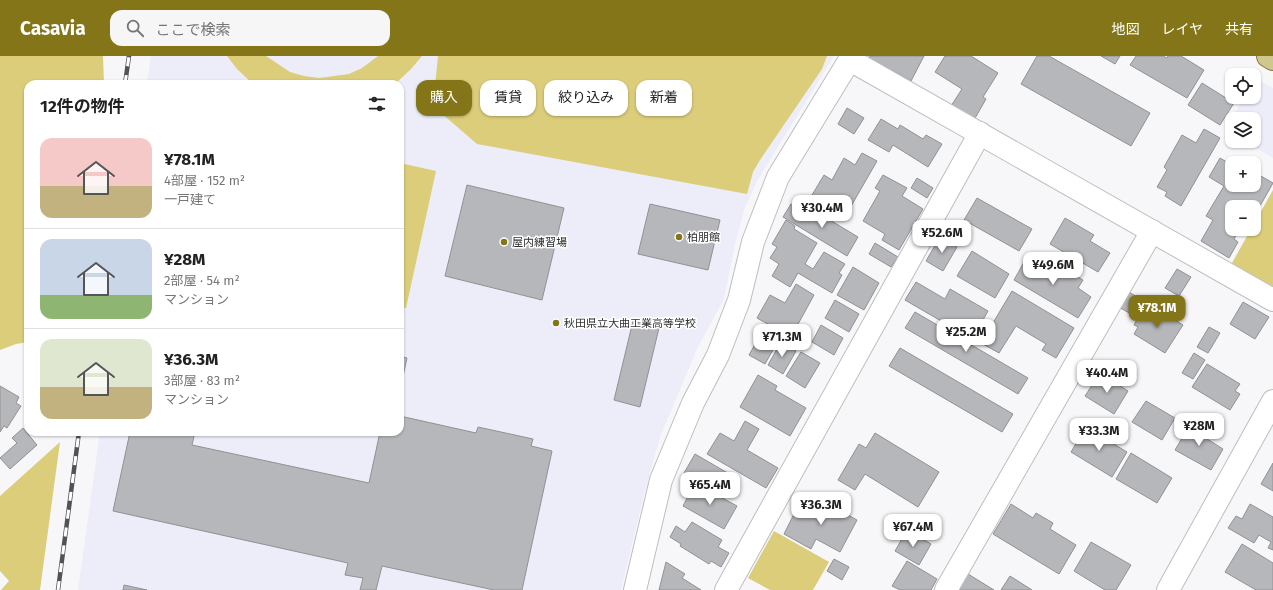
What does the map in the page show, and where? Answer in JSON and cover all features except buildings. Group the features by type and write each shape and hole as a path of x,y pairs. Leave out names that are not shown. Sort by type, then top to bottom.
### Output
{"main road":[{"path":"1268,56 1273,59"}],"street":[{"path":"635,590 661,480 693,403 718,354 739,300 753,242 778,177 851,58 980,134 1273,300"},
{"path":"726,590 980,134"},
{"path":"946,590 1152,231"},
{"path":"1168,590 1273,401"}],"shaded area":[{"path":"0,56 103,56 104,80 24,80 24,343 0,350"},
{"name":"秋田県立大曲工業高等学校","path":"151,56 834,56 757,181 744,210 724,299 698,347 660,437 621,590 78,590 99,436 404,436 404,80 148,80"},
{"path":"227,56 266,56 290,72 319,78 349,74 362,68 378,56 422,56 399,80 249,80 237,69"},
{"path":"438,56 827,56 822,69 753,172 747,194 477,144 445,116 472,116 472,80 436,80"},
{"path":"1261,81 1273,88 1273,158 1256,148 1261,148 1261,112 1235,112 1240,104 1261,104"},
{"path":"404,164 436,171 406,308 404,308"},
{"path":"1273,190 1273,287 1232,263 1247,236 1261,236 1261,211"},
{"path":"60,442 40,590 1,590 9,581 0,571 0,496"},
{"path":"774,531 829,562 813,590 770,590 748,578"}],"railway":[{"path":"126,80 129,56"},
{"path":"58,590 78,436"}],"place":[{"name":"柏朋館","path":"679,237"},
{"name":"屋内練習場","path":"504,242"},
{"name":"秋田県立大曲工業高等学校","path":"556,323"}]}
